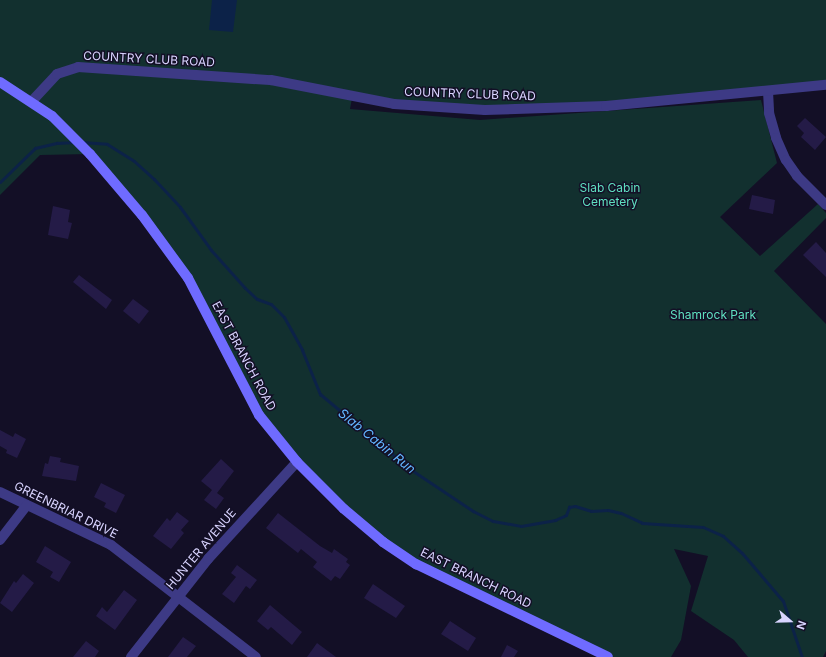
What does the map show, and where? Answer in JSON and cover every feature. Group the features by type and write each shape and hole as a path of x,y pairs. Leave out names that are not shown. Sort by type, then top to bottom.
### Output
{"main road":[{"name":"EAST BRANCH ROAD","path":"0,82 32,101 65,129 90,154 161,238 188,278 259,415 297,462 366,528 416,564 608,657"}],"street":[{"name":"COUNTRY CLUB ROAD","path":"32,101 57,74 78,67 271,80 394,104 476,110 606,106 826,85"},
{"path":"768,91 769,114 776,138 786,160 797,176 826,206"},
{"name":"HUNTER AVENUE","path":"131,657 249,511 297,462"},
{"name":"GREENBRIAR DRIVE","path":"0,492 111,545 256,657"},
{"path":"0,540 27,505"}],"green space":[{"path":"0,0 826,0 826,80 768,91 485,110 352,98 350,109 480,120 761,100 777,163 720,217 760,256 818,204 826,213 826,218 774,271 826,324 826,651 823,657 748,657 734,640 691,611 708,556 674,549 691,586 681,640 671,657 608,657 383,542 275,437 188,278 90,154 40,155 0,195"}],"water":[{"path":"212,0 237,0 233,32 209,30"}],"building":[{"path":"805,118 826,137 815,150 801,137 804,133 797,126"},
{"path":"752,195 775,200 773,214 749,209"},
{"path":"53,206 70,210 68,222 72,223 68,239 48,235"},
{"path":"816,242 826,253 826,277 803,255"},
{"path":"79,275 112,300 106,309 73,282"},
{"path":"133,299 149,311 139,324 123,311"},
{"path":"0,430 13,437 15,433 26,439 17,458 6,453 7,450 0,446"},
{"path":"50,456 61,458 60,462 79,466 76,481 42,476 45,463 48,464"},
{"path":"221,459 234,471 217,493 224,498 216,509 204,500 212,490 201,481"},
{"path":"101,483 125,495 116,513 104,507 106,503 94,497"},
{"path":"177,512 189,521 181,530 184,533 171,549 153,536 167,518 170,521"},
{"path":"278,513 320,546 332,553 334,549 348,559 346,562 350,565 340,579 335,576 331,581 313,567 317,562 301,549 298,553 266,528"},
{"path":"45,546 71,562 59,582 50,577 53,572 36,562"},
{"path":"237,565 257,580 250,589 246,586 234,603 222,594 236,577 231,573"},
{"path":"23,574 34,583 12,612 0,603 14,581 16,583"},
{"path":"373,584 405,606 396,618 364,598"},
{"path":"124,590 137,600 115,630 96,616 102,607 107,612"},
{"path":"270,605 302,632 292,645 271,627 268,630 257,621"},
{"path":"450,621 476,638 468,651 441,634"},
{"path":"183,637 196,646 187,657 168,657"},
{"path":"86,641 99,651 95,657 73,657"},
{"path":"317,643 336,657 307,657"},
{"path":"507,645 518,651 514,657 501,657"}],"waterway":[{"name":"Slab Cabin Run","path":"0,182 35,148 57,143 75,142"},
{"name":"Slab Cabin Run","path":"81,142 107,144 134,161 154,179 180,207 211,250 245,288 257,299 271,304 284,317 302,350 320,394 410,469 473,511 493,521 521,526 555,520 566,515 569,507 575,506 591,511 608,510 621,513 642,523 703,527 723,536 742,553 783,601 802,657"}],"park label":[{"name":"Slab Cabin Cemetery","path":"610,195"},
{"name":"Shamrock Park","path":"713,315"}]}
